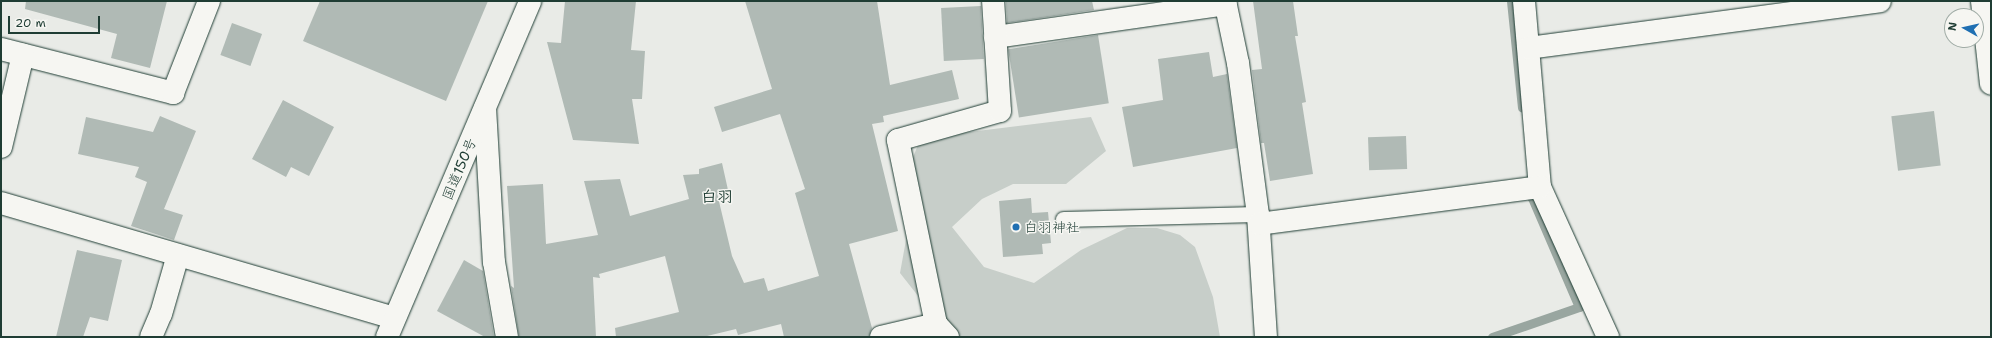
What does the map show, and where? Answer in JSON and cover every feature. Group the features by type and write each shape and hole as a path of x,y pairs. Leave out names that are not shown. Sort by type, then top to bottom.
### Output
{"main road":[{"path":"1,49 173,93 209,1"},
{"name":"国道150号","path":"391,328 530,1"},
{"path":"881,337 942,330 898,140 1000,111 993,1"},
{"path":"1524,1 1540,187 1608,337"},
{"path":"1529,48 1880,1"},
{"path":"1982,1 1991,84"},
{"path":"995,37 1226,2 1238,63 1259,219 1266,337"},
{"path":"1,147 23,55"},
{"path":"485,108 494,262 507,337"},
{"path":"1259,219 1540,187"},
{"path":"1,203 178,254 391,328"},
{"path":"151,337 162,314 178,254"}],"lane":[{"path":"1063,219 1259,219"}],"shaded area":[{"path":"1091,117 1106,151 1066,184 1013,184 982,199 952,227 984,267 1034,283 1081,250 1127,228 1157,228 1180,235 1195,247 1213,297 1220,337 936,337 922,301 900,273 906,240 905,176 921,138"}],"building":[{"path":"26,1 167,1 150,68 111,58 117,34 25,9"},
{"path":"320,1 488,1 446,101 303,41"},
{"path":"565,1 636,1 631,50 645,51 642,99 632,99 639,144 573,140 547,42 561,43"},
{"path":"745,1 877,1 890,85 952,70 959,99 883,116 884,122 872,124 898,231 849,244 872,328 869,337 784,337 781,324 738,335 736,329 703,337 616,337 615,328 679,312 665,256 599,274 600,278 593,277 596,337 519,337 511,286 514,288 507,186 543,184 546,244 598,235 584,181 620,179 630,216 689,199 683,175 699,174 699,169 722,163 728,190 717,193 732,256 744,283 764,278 768,291 819,276 795,193 805,189 780,114 722,132 714,107 772,89"},
{"path":"1006,1 1092,1 1094,10 1007,23"},
{"path":"1253,1 1293,1 1298,36 1295,36 1306,102 1302,103 1313,174 1270,181 1264,143 1261,143 1252,70 1262,69"},
{"path":"981,6 984,59 944,61 941,8"},
{"path":"232,23 262,34 250,66 220,55"},
{"path":"1098,35 1109,103 1019,117 1008,49"},
{"path":"1209,52 1213,77 1227,74 1237,148 1133,167 1122,107 1163,100 1158,59"},
{"path":"283,100 334,127 309,176 291,167 286,177 252,159"},
{"path":"1934,111 1941,166 1898,171 1891,116"},
{"path":"160,116 196,131 164,209 183,215 174,240 131,226 147,182 135,177 139,167 78,154 86,117 153,132"},
{"path":"1406,136 1407,169 1369,170 1368,137"},
{"path":"1031,198 1032,213 1048,212 1051,243 1042,244 1043,254 1003,257 999,201"},
{"path":"77,250 122,260 108,321 90,317 83,337 56,337"},
{"path":"464,260 483,271 494,337 485,337 437,311"}],"waterway":[{"path":"1511,1 1522,107"},
{"path":"1492,337 1579,307 1532,198 1531,187"}],"place":[{"name":"白羽神社","path":"1016,227"}],"district":[{"name":"白羽","path":"717,197"}]}
